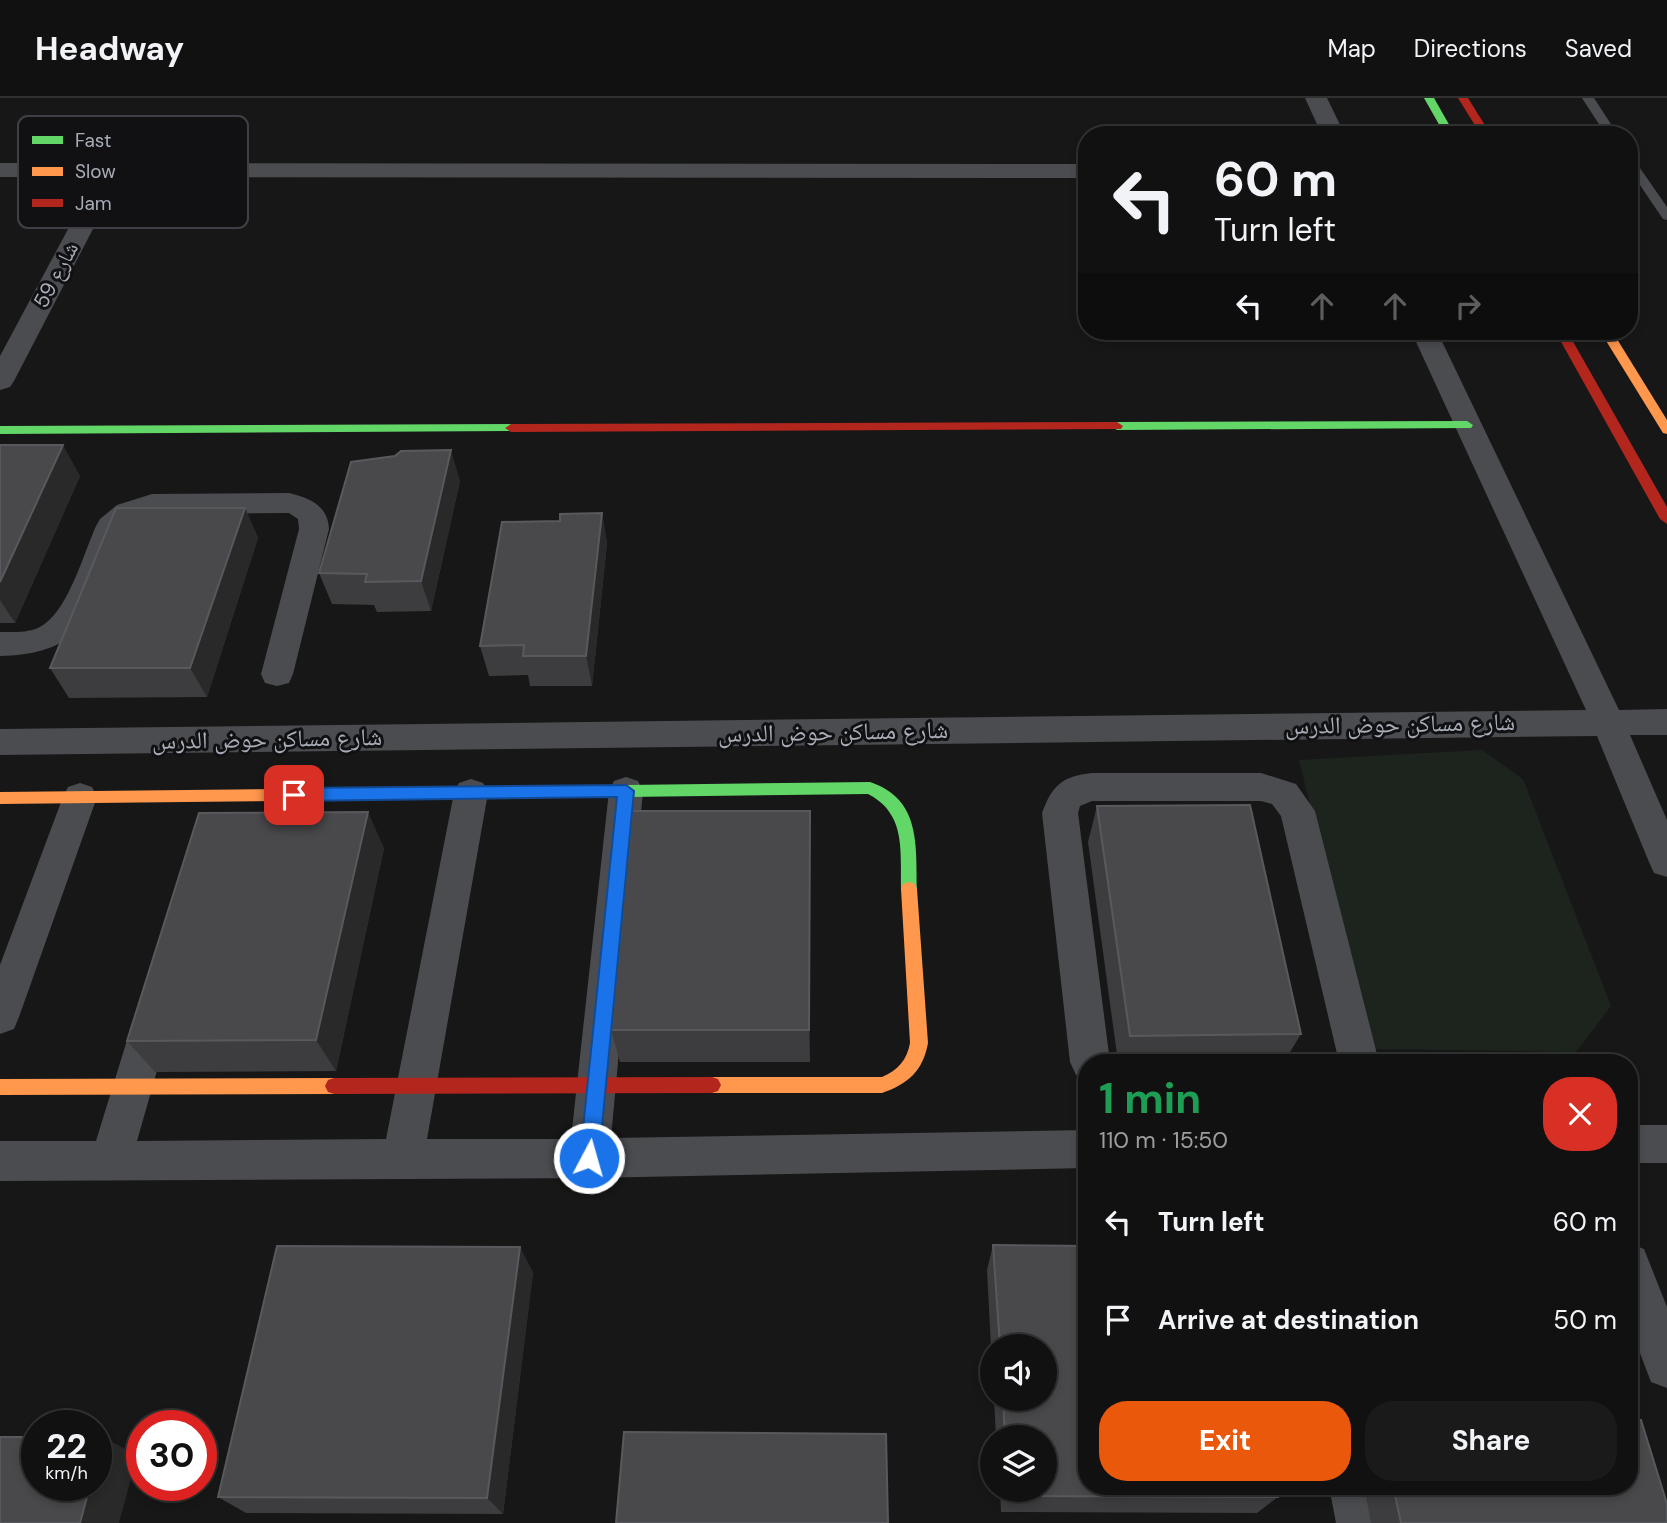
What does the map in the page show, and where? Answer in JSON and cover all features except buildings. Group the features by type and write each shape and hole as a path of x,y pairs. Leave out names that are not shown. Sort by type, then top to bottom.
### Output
{"street":[{"path":"1316,98 1330,126"},
{"path":"1429,98 1445,126"},
{"path":"1463,98 1480,126"},
{"path":"0,170 18,170"},
{"path":"248,170 1078,170"},
{"name":"شارع 59","path":"0,381 81,228"},
{"path":"1428,340 1608,722 1667,862"},
{"path":"1566,340 1667,519"},
{"path":"1612,340 1667,430"},
{"path":"0,430 1468,425"},
{"path":"0,644 37,642 65,627 111,526 128,512 152,504 289,503 307,509 314,522 314,529 277,674"},
{"name":"شارع مساكن حوض الدرس","path":"0,742 1667,722"},
{"path":"1089,1054 1061,805 1065,798 1081,788 1209,787 1273,789 1284,794 1297,811 1357,1054"},
{"path":"0,798 870,788 894,799 902,808 905,820 918,1055 905,1075 882,1085 0,1087"},
{"path":"589,1158 626,791"},
{"path":"403,1158 471,793"},
{"path":"206,835 218,796"},
{"path":"0,1017 80,797"},
{"path":"111,1160 164,981"},
{"path":"1638,1144 1667,1144"},
{"path":"0,1161 589,1158 1078,1149"},
{"path":"1638,1297 1667,1366"},
{"path":"1354,1495 1360,1523"}],"lane":[{"path":"1588,98 1606,126"},
{"path":"1638,173 1667,216"}],"shaded area":[{"path":"1482,750 1523,779 1611,1006 1576,1052 1370,1049 1299,760"}],"traffic: fast":[{"path":"1429,98 1445,126"},
{"path":"1117,426 1467,425"},
{"path":"0,430 511,428"},
{"path":"472,793 870,788 885,795 902,816 908,843 909,889"}],"traffic: slow":[{"path":"1612,340 1667,430"},
{"path":"0,798 472,793"},
{"path":"712,1085 882,1085 903,1075 912,1065 919,1043 909,889"},
{"path":"0,1087 334,1086"}],"traffic: jam":[{"path":"1463,98 1480,126"},
{"path":"1566,340 1667,519"},
{"path":"511,428 1117,426"},
{"path":"334,1086 712,1085"}],"route":[{"path":"294,795 626,791 589,1158"}]}
